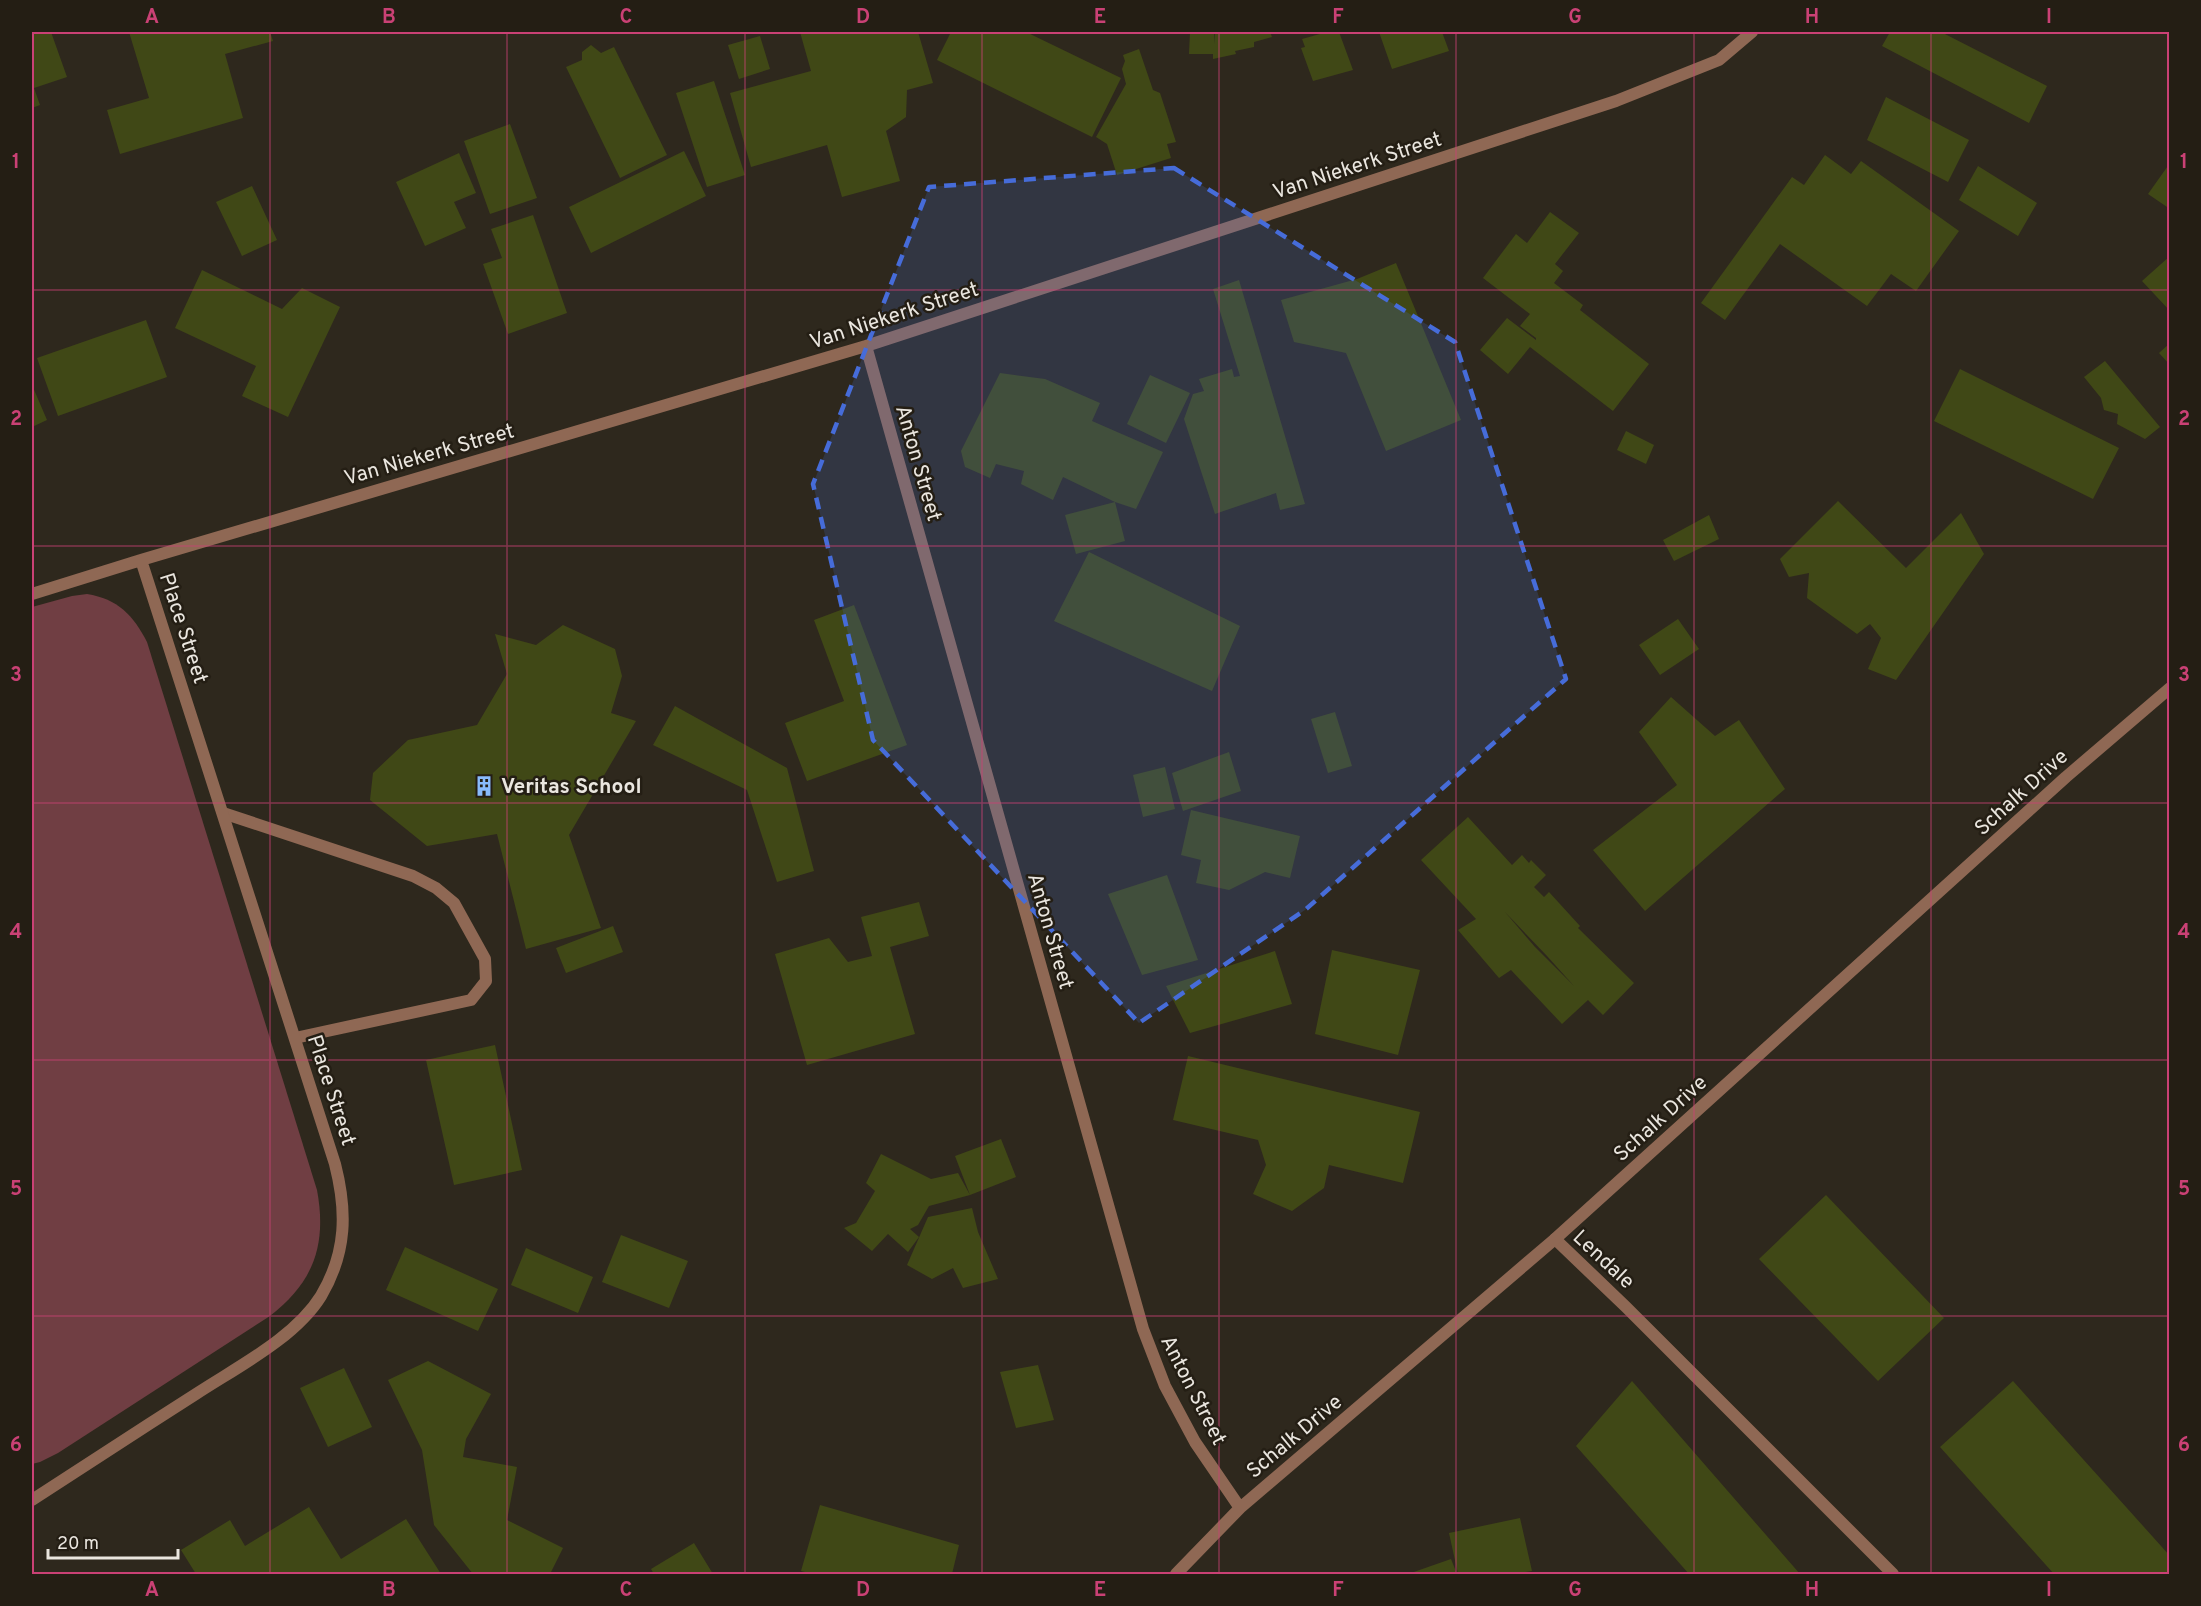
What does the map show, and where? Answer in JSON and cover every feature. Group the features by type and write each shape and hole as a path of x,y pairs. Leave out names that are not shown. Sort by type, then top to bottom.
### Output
{"street":[{"name":"Van Niekerk Street","path":"32,594 866,346 1617,101 1719,60 1752,32"},
{"name":"Anton Street","path":"866,346 1143,1329 1165,1386 1195,1442 1240,1508"},
{"name":"Place Street","path":"32,1500 261,1352 303,1319 321,1296 332,1271 340,1246 344,1219 343,1193 335,1164 141,560"},
{"name":"Schalk Drive","path":"1176,1575 1240,1508 1555,1239 2066,777 2169,688"},
{"path":"223,813 413,876 436,888 454,903 484,958 486,981 471,1000 295,1038"},
{"name":"Lendale","path":"1555,1239 1626,1307 1893,1575"}],"highlighted area":[{"path":"1174,168 1455,342 1566,679 1305,910 1139,1023 873,740 813,484 929,187"}],"shaded area":[{"path":"87,594 116,604 130,616 147,642 317,1190 320,1228 314,1260 307,1275 297,1290 270,1316 58,1453 32,1464 32,607"}],"building":[{"path":"32,32 51,32 67,77 34,88 40,105 32,108"},
{"path":"129,32 270,32 273,41 225,54 243,118 120,154 107,110 149,98"},
{"path":"800,32 918,32 933,83 907,90 906,117 886,131 900,181 842,197 827,145 751,167 730,93 811,71"},
{"path":"951,32 1026,32 1121,78 1092,137 937,60"},
{"path":"1190,32 1214,32 1214,44 1215,32 1270,32 1272,37 1254,42 1254,47 1235,51 1236,54 1213,59 1213,54 1189,54"},
{"path":"1327,32 1339,32 1353,70 1313,81 1301,48 1305,47 1302,39"},
{"path":"1379,32 1442,32 1449,51 1392,69"},
{"path":"1890,32 1941,32 2047,86 2029,123 1882,46"},
{"path":"760,36 770,69 739,79 728,45"},
{"path":"591,45 601,53 614,47 667,155 620,178 566,67 582,60 582,52"},
{"path":"1139,49 1153,90 1160,93 1176,142 1167,144 1171,158 1117,175 1107,144 1096,137 1126,84 1122,69 1125,61 1123,55"},
{"path":"714,81 745,175 707,187 676,93"},
{"path":"1886,97 1969,140 1948,182 1867,140"},
{"path":"510,124 537,198 490,214 464,141"},
{"path":"684,151 706,196 591,253 569,207"},
{"path":"459,153 476,193 454,202 466,228 425,246 396,182"},
{"path":"1825,155 1851,174 1861,161 1959,231 1916,291 1891,274 1867,306 1780,244 1725,320 1701,303 1792,177 1804,185"},
{"path":"2170,163 2170,209 2148,194"},
{"path":"1978,166 2037,203 2018,236 1959,200"},
{"path":"252,186 277,240 242,256 216,202"},
{"path":"1550,212 1579,233 1555,264 1563,271 1554,283 1583,305 1580,310 1649,364 1613,411 1530,347 1508,374 1480,350 1507,318 1536,340 1520,326 1530,314 1483,278 1516,234 1527,243"},
{"path":"533,215 567,313 508,334 483,264 502,258 491,229"},
{"path":"2170,256 2170,311 2142,281"},
{"path":"1396,263 1461,420 1386,451 1346,353 1294,342 1281,300 1357,279"},
{"path":"202,270 282,309 302,288 340,307 288,417 242,396 256,366 175,328"},
{"path":"1239,280 1305,504 1280,510 1276,493 1215,514 1184,419 1193,394 1204,391 1199,379 1232,369 1234,377 1240,376 1213,289"},
{"path":"146,320 167,377 58,416 37,358"},
{"path":"2170,343 2170,365 2159,353"},
{"path":"2105,361 2160,427 2145,439 2117,424 2118,414 2104,410 2101,398 2084,377"},
{"path":"1960,369 2119,448 2093,499 1934,421"},
{"path":"1000,373 1045,379 1100,403 1092,421 1163,452 1136,509 1115,502 1063,477 1053,500 1021,484 1024,471 996,464 990,478 965,467 961,451"},
{"path":"1150,375 1190,393 1166,443 1127,424"},
{"path":"32,385 47,420 32,427"},
{"path":"1626,431 1654,445 1646,464 1617,450"},
{"path":"1838,501 1906,568 1961,513 1984,554 1896,680 1868,669 1881,638 1870,624 1857,634 1807,598 1809,573 1789,577 1780,559"},
{"path":"1115,502 1125,541 1076,554 1065,515"},
{"path":"1709,515 1719,539 1674,561 1663,540"},
{"path":"1089,552 1240,626 1212,691 1054,621"},
{"path":"854,605 907,745 807,781 785,723 844,701 814,620"},
{"path":"1678,619 1699,649 1660,675 1639,645"},
{"name":"Veritas School","path":"563,625 615,649 622,676 611,713 636,721 569,835 601,928 526,949 497,834 427,846 370,800 373,773 408,740 477,725 507,674 495,634 536,645"},
{"path":"1671,697 1715,736 1739,720 1785,789 1645,911 1593,850 1677,785 1639,732"},
{"path":"675,706 787,768 814,871 777,882 747,790 653,745"},
{"path":"1335,712 1352,766 1328,773 1311,719"},
{"path":"1229,752 1241,791 1183,811 1172,773"},
{"path":"1165,767 1175,809 1143,817 1133,775"},
{"path":"1191,810 1300,836 1290,878 1265,872 1229,890 1196,883 1201,860 1181,855"},
{"path":"1468,817 1512,865 1522,855 1529,863 1531,860 1546,875 1534,887 1544,897 1549,892 1580,926 1578,928 1634,983 1603,1015 1588,1000 1562,1024 1511,970 1499,978 1458,930 1476,919 1421,860","holes":["1505,912 1574,986 1535,947"]},
{"path":"1167,875 1198,960 1142,975 1108,894"},
{"path":"919,902 929,936 890,947 915,1034 807,1065 775,954 829,938 848,962 872,956 861,917"},
{"path":"613,926 623,952 566,973 556,948"},
{"path":"1332,950 1420,970 1398,1055 1315,1034"},
{"path":"1275,951 1292,1004 1190,1033 1166,986"},
{"path":"495,1045 522,1170 454,1185 426,1060"},
{"path":"1188,1056 1420,1112 1403,1183 1329,1165 1324,1188 1292,1211 1253,1194 1266,1165 1258,1140 1173,1120"},
{"path":"1001,1139 1016,1177 970,1195 955,1156"},
{"path":"881,1154 931,1179 958,1173 970,1195 929,1206 918,1225 910,1229 919,1237 908,1252 888,1234 872,1251 844,1228 856,1223 875,1191 866,1183"},
{"path":"1826,1195 1944,1318 1878,1381 1759,1259"},
{"path":"972,1208 978,1232 998,1279 963,1288 953,1268 932,1279 907,1265 928,1217"},
{"path":"621,1235 688,1261 669,1308 602,1282"},
{"path":"405,1247 498,1289 478,1331 386,1290"},
{"path":"526,1248 593,1277 578,1313 511,1285"},
{"path":"428,1361 491,1394 466,1439 463,1457 517,1467 507,1520 563,1548 550,1574 473,1574 434,1525 422,1450 388,1380"},
{"path":"1038,1365 1054,1420 1016,1428 1000,1372"},
{"path":"344,1368 372,1427 328,1447 300,1388"},
{"path":"1632,1381 1800,1574 1689,1574 1576,1446"},
{"path":"2013,1381 2170,1556 2170,1574 2054,1574 1940,1447"},
{"path":"820,1505 959,1545 952,1574 813,1574 801,1571"},
{"path":"309,1507 341,1559 406,1519 441,1574 196,1574 181,1550 230,1520 245,1546"},
{"path":"1520,1518 1532,1571 1512,1574 1458,1574 1449,1533"},
{"path":"694,1543 713,1574 654,1574 651,1569"},
{"path":"1451,1559 1457,1574 1408,1574"}],"place":[{"name":"Veritas School","path":"484,786"}]}
